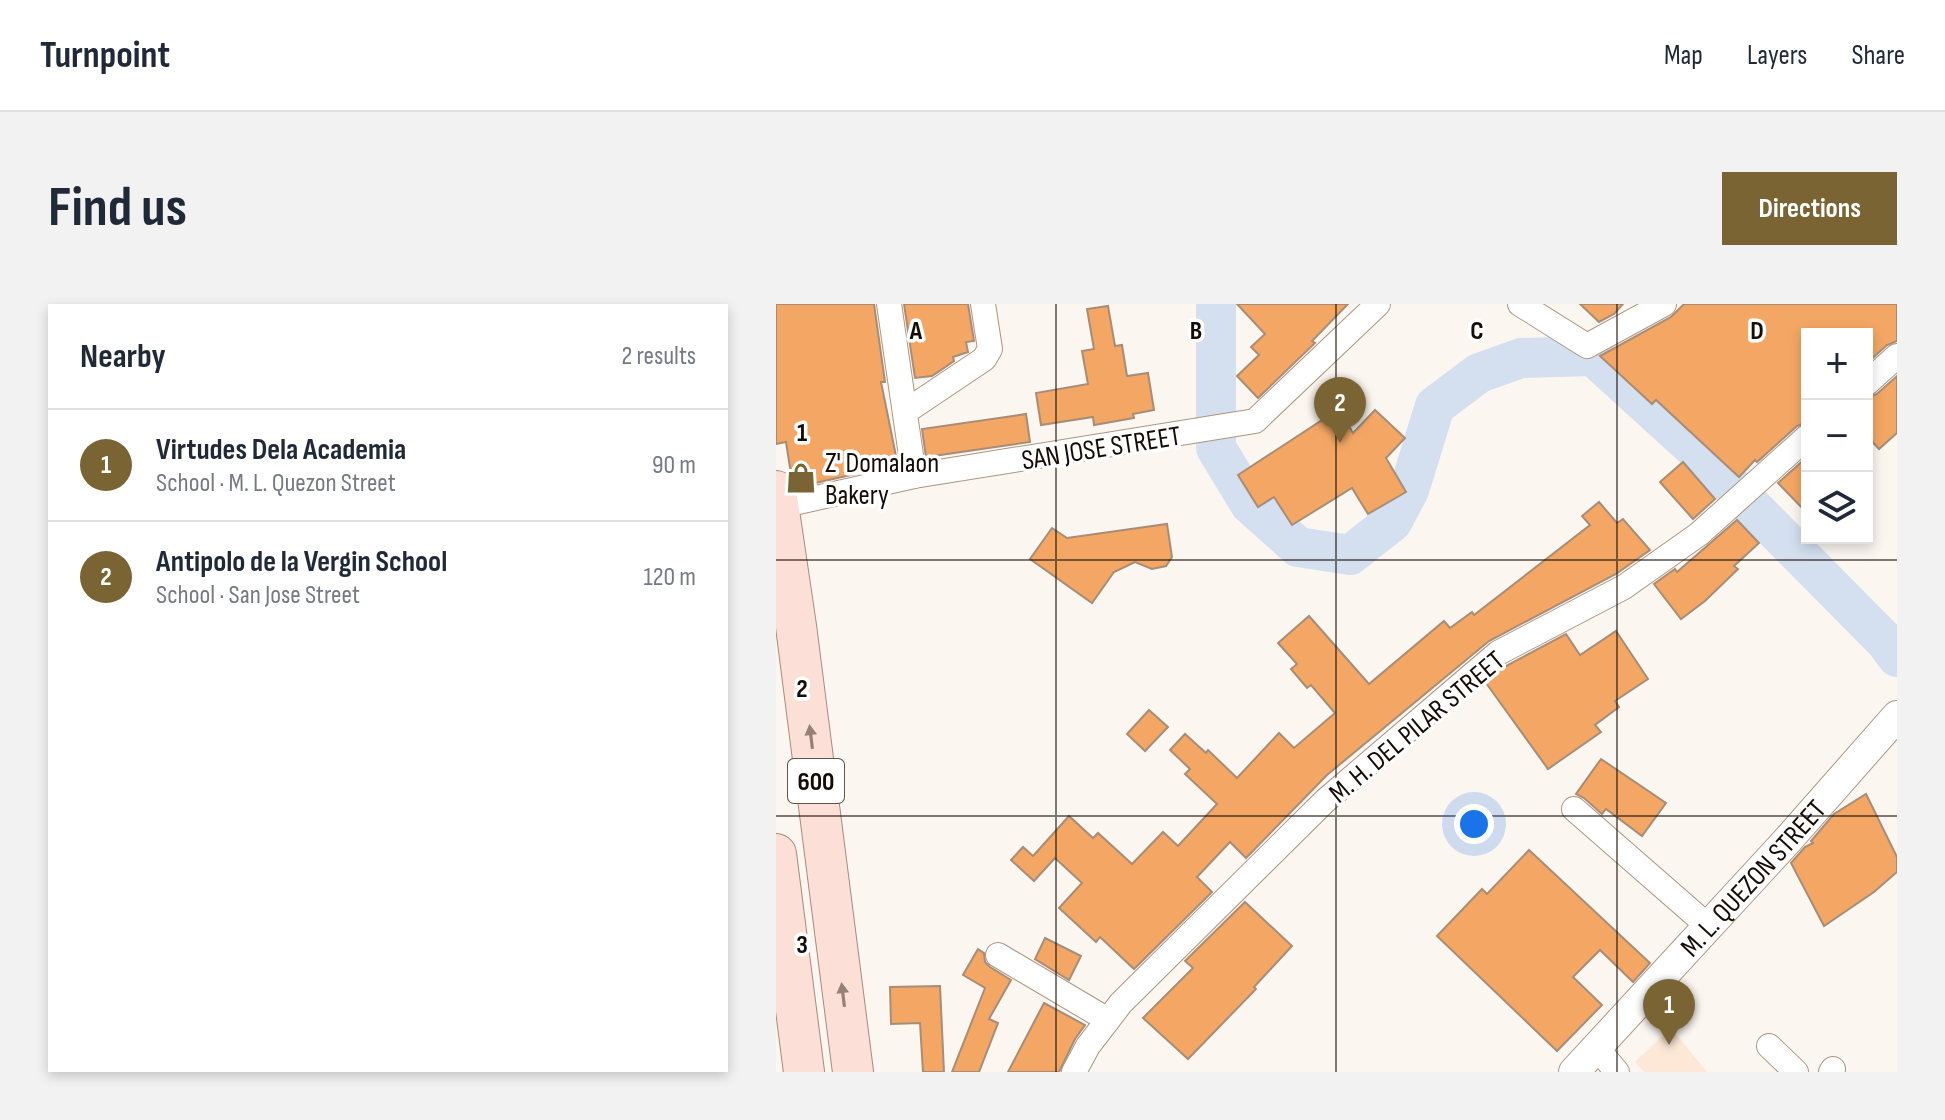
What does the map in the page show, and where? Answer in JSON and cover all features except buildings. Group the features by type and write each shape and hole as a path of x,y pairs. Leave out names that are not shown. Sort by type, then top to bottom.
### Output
{"main road":[{"name":"600","path":"777,501 853,1072"},
{"path":"776,854 787,1020 804,1072"}],"street":[{"path":"889,304 914,476"},
{"path":"905,412 984,359 990,349 983,304"},
{"name":"SAN JOSE STREET","path":"777,501 1255,421 1378,304"},
{"path":"1532,307 1587,346 1664,304"},
{"path":"1873,378 1897,356"},
{"name":"M. H. DEL PILAR STREET","path":"1074,1072 1088,1046 1121,1003 1326,800 1498,653 1624,587 1699,534 1801,442"},
{"name":"M. L. QUEZON STREET","path":"1574,1072 1897,716"},
{"path":"1574,809 1708,926"},
{"path":"998,955 1108,1020"},
{"path":"1769,1046 1796,1072"},
{"path":"1596,1047 1617,1072"}],"shaded area":[{"path":"1671,1028 1707,1072 1644,1072 1635,1062"}],"waterway":[{"path":"1216,304 1216,448 1250,504 1298,547 1350,555 1392,522 1409,490 1435,406 1479,373 1521,358 1593,356 1694,448 1886,642 1897,657"}],"place":[{"name":"Antipolo de la Vergin School","path":"1340,443"},
{"name":"Z' Domalaon Bakery","path":"801,478"},
{"name":"Virtudes Dela Academia","path":"1669,1045"}]}
